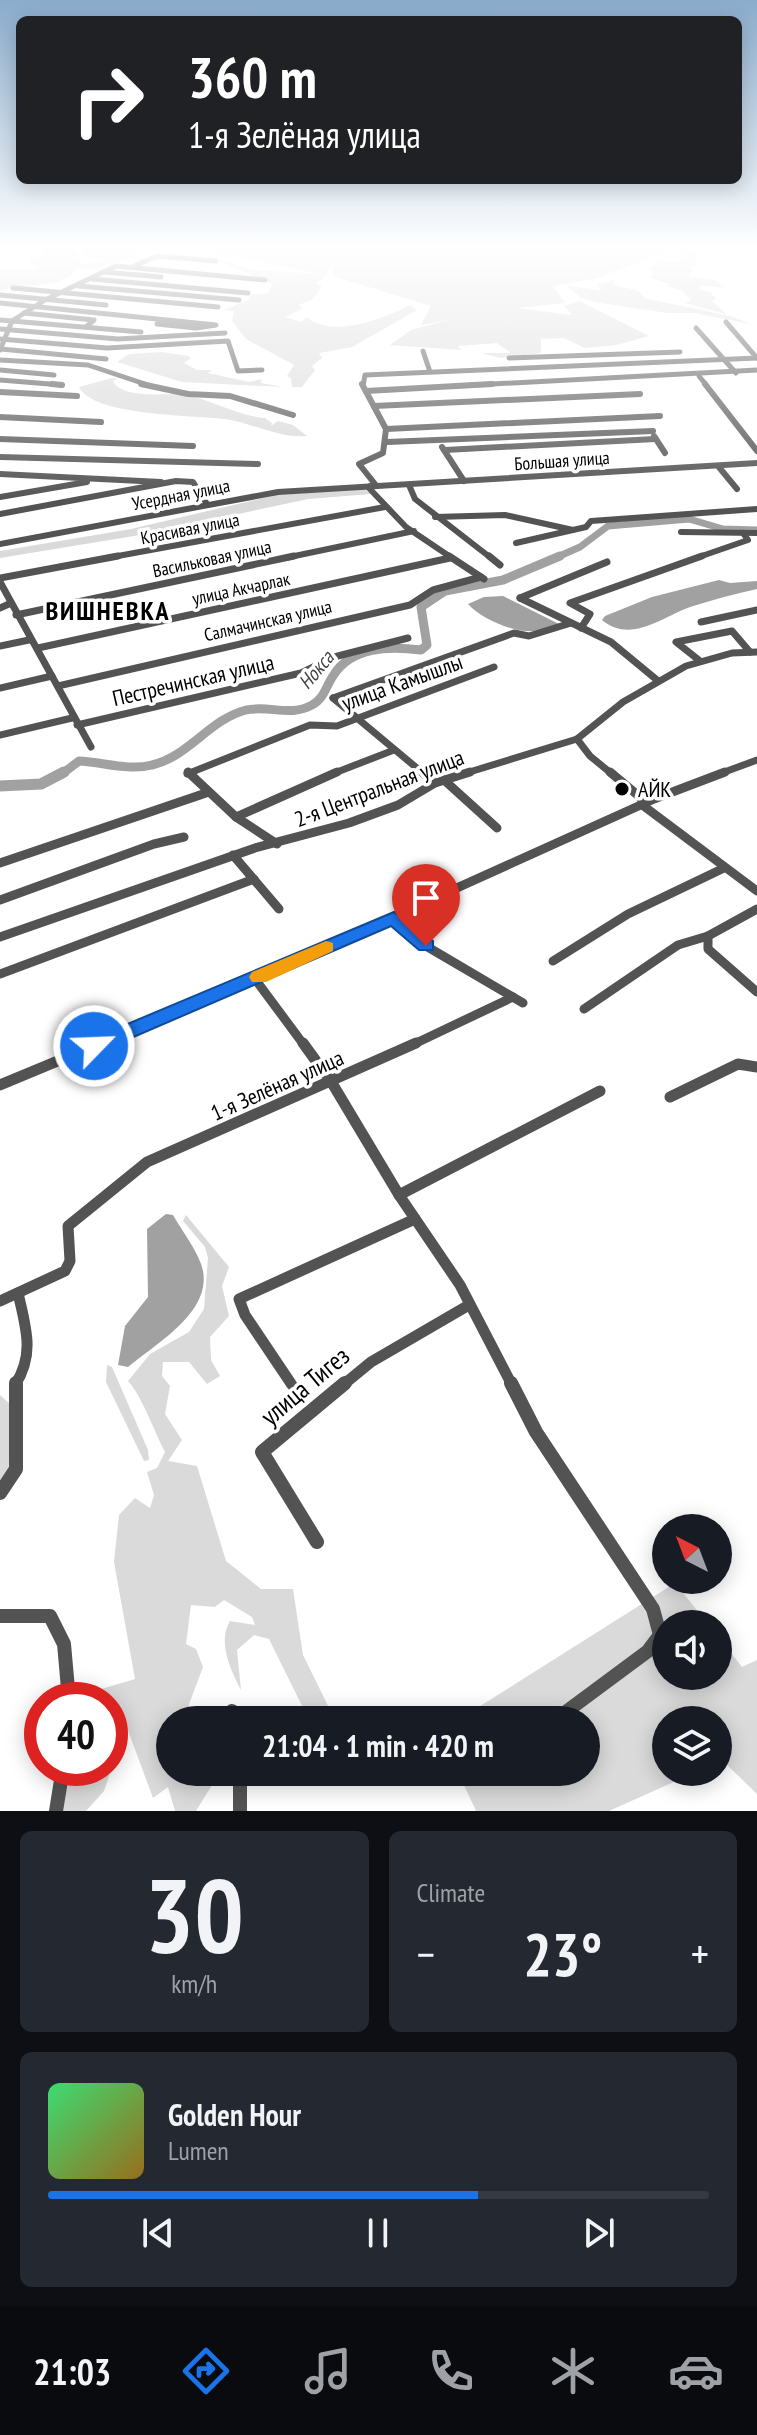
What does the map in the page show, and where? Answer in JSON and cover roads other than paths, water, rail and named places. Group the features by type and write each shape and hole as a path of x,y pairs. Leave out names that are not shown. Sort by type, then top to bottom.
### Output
{"street":[{"path":"39,333 118,339 225,333"},
{"path":"700,333 736,373"},
{"path":"735,333 757,358"},
{"path":"106,359 0,349 3,339 107,348 228,341 238,371 262,370"},
{"path":"674,346 757,451"},
{"path":"423,351 430,372"},
{"path":"509,358 680,352"},
{"path":"606,354 646,402"},
{"path":"450,558 385,507 368,487 375,484 359,464 383,453 387,442 386,429 362,384 365,375 757,358"},
{"path":"0,360 88,365 140,384 188,394 242,398 293,415"},
{"path":"0,370 54,375"},
{"path":"366,391 699,376 757,370"},
{"path":"0,380 62,385"},
{"path":"0,392 77,396"},
{"path":"374,406 640,394"},
{"path":"386,429 660,416"},
{"path":"0,417 101,422"},
{"path":"646,417 665,453"},
{"path":"387,442 442,438 654,435"},
{"path":"445,450 654,435"},
{"path":"442,438 445,450 464,481"},
{"path":"0,439 193,446"},
{"path":"0,457 258,464"},
{"name":"Большая улица","path":"368,487 757,463"},
{"path":"718,466 737,489"},
{"path":"0,474 193,482 207,504"},
{"path":"0,482 17,478"},
{"path":"0,497 100,478"},
{"path":"0,514 161,482"},
{"path":"409,485 412,496 435,517 500,565"},
{"name":"Усердная улица","path":"0,544 289,490 368,487"},
{"name":"Красивая улица","path":"0,580 385,507"},
{"path":"516,543 586,527 591,521 757,509"},
{"path":"435,517 500,512 551,521 573,530"},
{"name":"Васильковая улица","path":"16,615 414,531"},
{"path":"681,532 757,533"},
{"path":"581,628 590,614 570,603 703,553 748,540 743,533"},
{"name":"Салмачинская улица","path":"58,686 410,605 433,590 482,578 450,558"},
{"name":"улица Акчарлак","path":"38,648 450,558"},
{"path":"607,562 520,598 640,661 657,680"},
{"path":"0,580 29,640 38,648 74,721 91,747"},
{"path":"0,608 11,603"},
{"path":"701,622 757,610"},
{"path":"497,828 394,750 333,698 514,633 529,636 571,623"},
{"path":"700,661 676,642 732,631 754,652"},
{"name":"Пестречинская улица","path":"0,735 301,673 334,657 408,638"},
{"path":"0,646 29,640"},
{"name":"2-я Центральная улица","path":"0,937 233,855 277,844 392,805 423,793 439,782 577,739 584,730 657,680 700,661 754,652"},
{"name":"улица Камышлы","path":"206,793 186,773 310,725 337,726 494,667"},
{"path":"0,688 52,676"},
{"path":"577,739 590,756 644,803 757,891"},
{"path":"236,817 289,791 394,750"},
{"path":"0,1085 255,979 644,803 757,760"},
{"path":"0,863 206,793 277,844"},
{"path":"0,900 154,844 184,837"},
{"path":"233,855 279,909"},
{"path":"553,961 628,914 724,868"},
{"path":"0,974 254,879"},
{"path":"584,1009 678,945 708,936 757,909"},
{"name":"1-я Зелёная улица","path":"18,1293 65,1271 70,1261 68,1226 147,1162 518,1000 426,946 394,918"},
{"path":"708,936 708,949 757,992"},
{"path":"255,979 332,1083 399,1195 460,1285 536,1432 653,1609 660,1635 648,1651 574,1706"},
{"path":"670,1097 738,1064 757,1067"},
{"path":"399,1195 521,1135 600,1091"},
{"path":"292,1385 245,1315 239,1299 415,1219"},
{"path":"0,1301 18,1293 29,1339 27,1366 14,1387 16,1469 0,1493"},
{"name":"улица Тигез","path":"317,1542 262,1452 371,1362 469,1305"},
{"path":"0,1616 50,1616 64,1644 67,1682"},
{"path":"56,1811 60,1786"},
{"path":"240,1786 240,1811"}],"waterway":[{"name":"Нокса","path":"555,558 580,547 608,526 689,519 723,529 757,530"},
{"name":"Нокса","path":"62,774 79,761 125,767 152,765 177,754 221,721 246,710 288,711 312,705 341,666 350,659 372,650 421,650 427,645 421,607 445,591 503,580 560,556"},
{"name":"Нокса","path":"0,786 41,784 64,772"}],"place":[{"name":"АЙК","path":"622,789"}],"district":[{"name":"ВИШНЕВКА","path":"108,611"}]}
